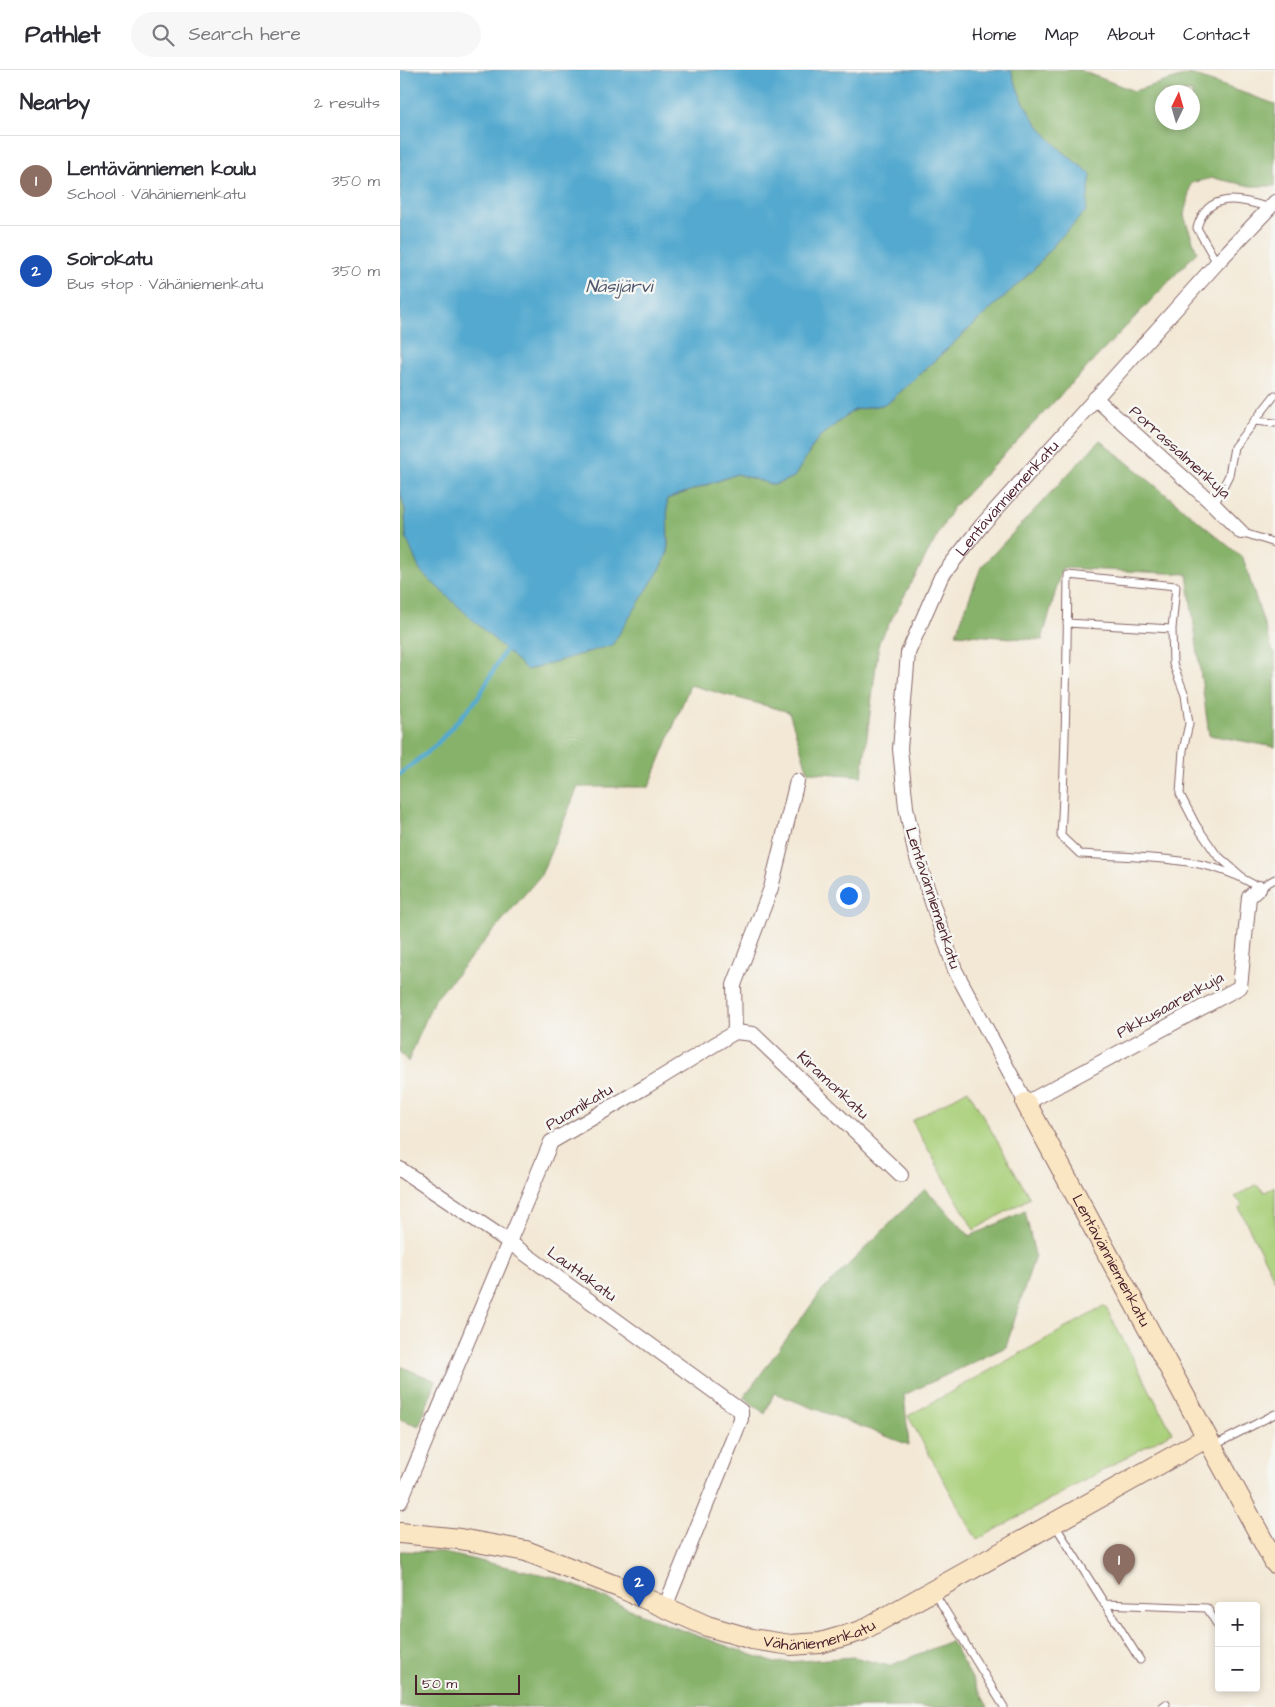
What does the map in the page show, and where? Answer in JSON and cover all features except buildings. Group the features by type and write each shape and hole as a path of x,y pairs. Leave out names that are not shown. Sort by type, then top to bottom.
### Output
{"street":[{"name":"Lentävänniemenkatu","path":"1272,205 1217,263 982,525 941,578 908,653 900,749 906,807 915,852 955,970 1274,1561"},
{"name":"Porrassalmenkuja","path":"1095,398 1214,505 1241,532"},
{"path":"735,1032 734,985 770,888 797,781"},
{"name":"Pikkusaarenkuja","path":"1026,1103 1240,987 1249,897 1259,888"},
{"name":"Kiramonkatu","path":"735,1032 753,1034 901,1175"},
{"name":"Puomikatu","path":"400,1502 551,1142 735,1032"},
{"name":"Lauttakatu","path":"400,1169 509,1242 741,1411 741,1419 665,1607"},
{"name":"Vähäniemenkatu","path":"400,1533 460,1538 526,1551 707,1626 752,1639 791,1645 820,1643 861,1632 1055,1524 1209,1442"}],"lane":[{"path":"1217,263 1197,228 1201,214 1215,203 1227,200 1242,200 1272,205"},
{"path":"1214,505 1229,475 1234,447 1275,395"},
{"path":"1254,421 1275,423"},
{"path":"1241,532 1275,543"},
{"path":"1243,877 1208,866 1160,859 1080,854 1062,836 1066,752 1068,575 1176,586 1172,629 1173,664 1186,695 1189,724 1183,750 1180,794 1216,854 1259,888 1275,879"},
{"path":"1067,623 1172,629"},
{"path":"1209,1442 1275,1414"},
{"path":"1055,1524 1140,1660"},
{"path":"934,1591 1004,1707"},
{"path":"1104,1604 1207,1608 1215,1621"}],"green space":[{"path":"1011,70 1080,70 1134,91 1190,74 1275,104 1275,186 1251,186 1213,178 1191,183 1184,216 1197,252 952,509 879,642 862,776 808,772 789,712 690,685 649,787 578,787 541,875 433,1002 408,1062 400,1052 400,491 405,510 406,537 527,670 662,566 668,552 667,499 737,474 774,485 794,477 819,437 854,410 887,404 1033,270 1058,240 1091,174 1052,141 1032,117 1024,103"},
{"path":"1100,440 1243,558 1273,652 1275,652 1275,747 1209,735 1187,574 1062,568 1042,640 956,634 981,567"},
{"path":"968,1090 1030,1198 974,1230 912,1121"},
{"path":"1256,1185 1265,1192 1275,1187 1275,1280 1239,1208 1243,1205 1235,1197"},
{"path":"925,1189 970,1236 1025,1211 1035,1255 1006,1347 904,1395 909,1445 774,1393 765,1414 744,1397 820,1293"},
{"path":"1105,1306 1172,1432 977,1540 908,1416"},
{"path":"400,1366 436,1381 419,1426 400,1419"},
{"path":"400,1551 439,1552 554,1577 670,1626 775,1663 854,1657 889,1666 951,1641 988,1707 400,1707"}],"water":[{"name":"Näsijärvi","path":"400,70 1011,70 1024,103 1042,130 1064,152 1091,174 1086,211 1033,270 887,404 854,410 819,437 794,477 774,485 737,474 667,499 668,552 662,566 612,645 527,670 420,571 406,537 405,510 400,491"}],"waterway":[{"path":"400,774 436,745 477,699 506,649"}],"place":[{"name":"Lentävänniemen koulu","path":"1119,1585"},
{"name":"Soirokatu","path":"639,1607"}]}
